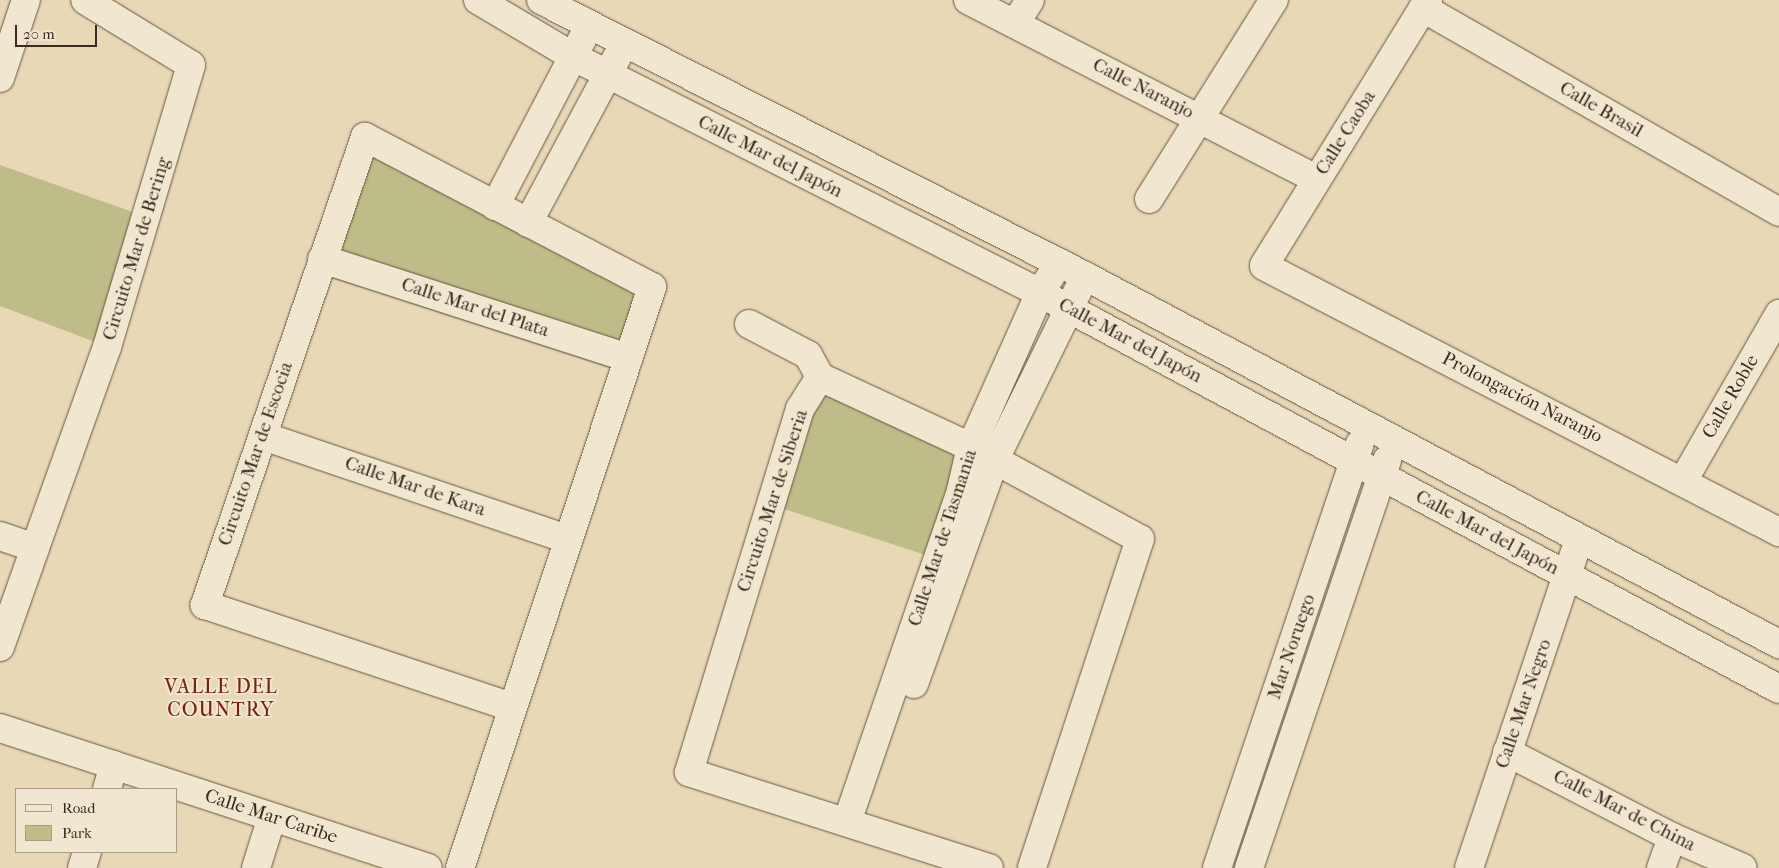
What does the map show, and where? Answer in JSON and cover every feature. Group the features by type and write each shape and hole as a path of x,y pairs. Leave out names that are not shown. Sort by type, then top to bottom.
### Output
{"street":[{"path":"0,78 26,0"},
{"name":"Circuito Mar de Bering","path":"0,647 107,347 191,65 86,0"},
{"name":"Calle Mar del Japón","path":"478,0 505,6 534,36 1040,293 1779,689"},
{"name":"Calle Naranjo","path":"968,0 1317,179"},
{"path":"1015,24 1030,0"},
{"path":"1149,199 1274,0"},
{"path":"534,36 548,2"},
{"name":"Calle Mar del Japón","path":"548,2 624,44 1085,276 1579,540 1779,644"},
{"name":"Calle Caoba","path":"1264,266 1425,4"},
{"name":"Calle Brasil","path":"1425,4 1779,212"},
{"path":"495,206 589,26"},
{"path":"528,223 624,44"},
{"name":"Circuito Mar de Escocia","path":"460,868 511,707 652,287 365,137 205,605 511,707"},
{"name":"Calle Mar del Plata","path":"322,259 628,358"},
{"name":"Calle Mar de Tasmania","path":"855,824 1040,293 1059,263"},
{"name":"Prolongación Naranjo","path":"1264,266 1779,532"},
{"name":"Calle Mar de Tasmania","path":"983,453 1085,276"},
{"name":"Calle Roble","path":"1683,481 1779,314"},
{"path":"749,324 808,355 820,377 983,453 1140,539 1032,868"},
{"name":"Circuito Mar de Siberia","path":"820,377 800,409 689,772 989,868"},
{"name":"Mar Noruego","path":"1217,868 1366,426"},
{"name":"Calle Mar de Kara","path":"263,436 567,539"},
{"name":"Mar Noruego","path":"1249,868 1394,441"},
{"path":"0,536 35,548"},
{"name":"Calle Mar Negro","path":"1469,868 1579,540"},
{"name":"Calle Mar Caribe","path":"0,728 111,777 155,788"},
{"name":"Calle Mar de China","path":"1507,752 1672,837 1743,868"},
{"name":"Calle Mar Caribe","path":"178,794 272,817 428,868"},
{"path":"256,868 272,817"},
{"path":"1661,868 1672,837"},
{"path":"82,868 87,853"}],"green space":[{"path":"361,148 650,297 625,373 319,274"},
{"path":"0,165 141,215 98,343 0,306"},
{"path":"823,390 965,460 935,558 778,507"}],"district":[{"name":"VALLE DEL COUNTRY","path":"221,698"}]}
